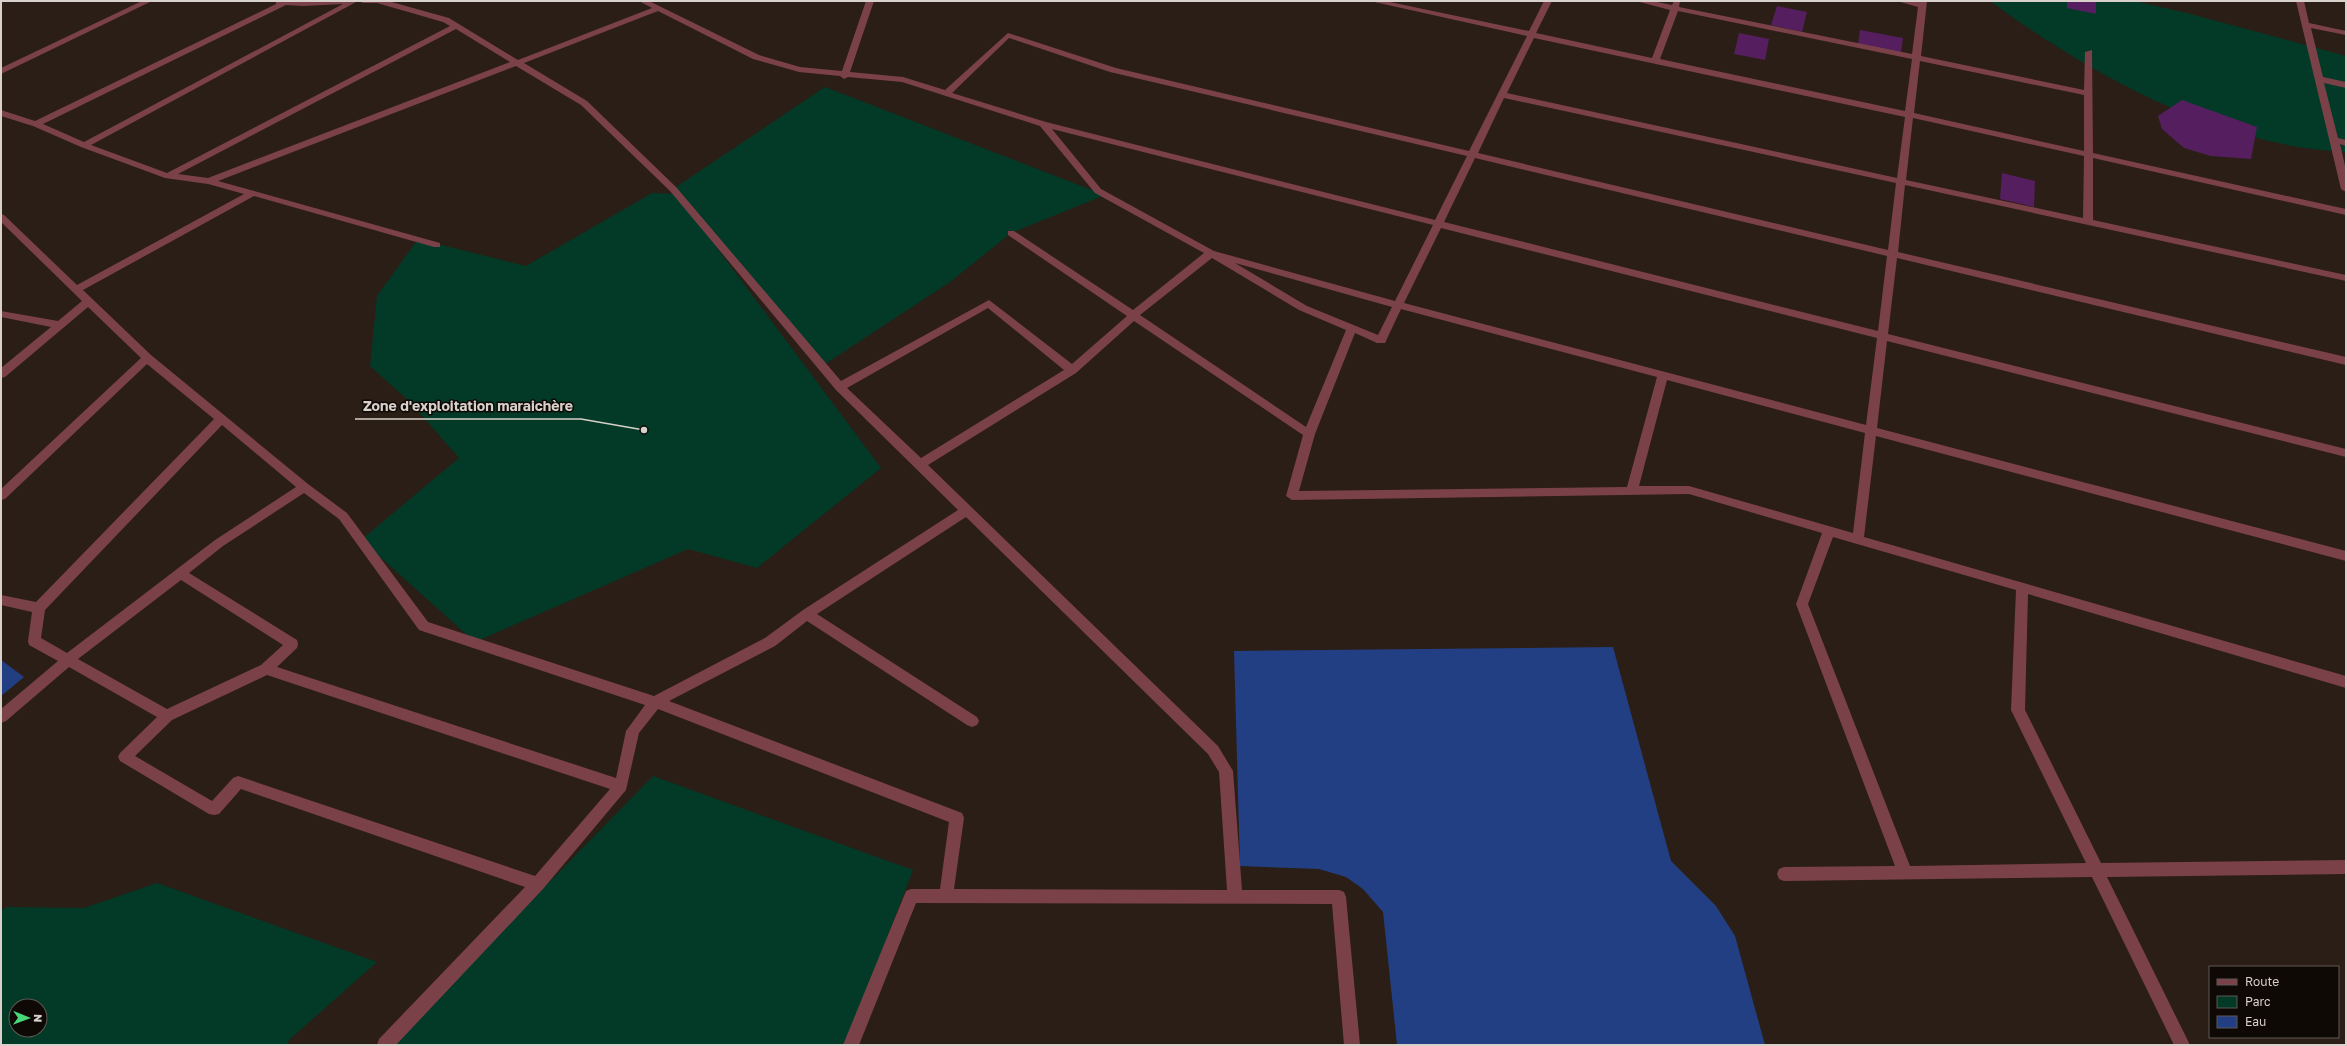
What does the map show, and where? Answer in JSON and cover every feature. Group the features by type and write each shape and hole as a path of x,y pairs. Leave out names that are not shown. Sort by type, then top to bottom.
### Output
{"street":[{"path":"1,71 148,1"},
{"path":"274,1 352,1"},
{"path":"84,145 352,1"},
{"path":"363,1 384,1"},
{"path":"378,1 446,20 584,104 673,189 840,387 1213,750 1226,771 1235,897"},
{"path":"643,1 756,57 799,69 844,76 892,78 947,93 1043,124 2346,453"},
{"path":"844,76 870,1"},
{"path":"1374,1 1910,115 2346,212"},
{"path":"1043,124 1098,191 1211,253 1303,308 1381,340 1548,1"},
{"path":"1640,1 1676,5 1916,58 2088,93"},
{"path":"1858,539 1923,3 1901,1"},
{"path":"2300,1 2346,188"},
{"path":"36,124 286,2"},
{"path":"1655,61 1676,5"},
{"path":"209,181 657,9"},
{"path":"2305,24 2346,33"},
{"path":"168,176 456,26"},
{"path":"947,93 1008,35 1113,70 2346,360"},
{"path":"2088,222 2089,52"},
{"path":"2319,79 2346,85"},
{"path":"1502,95 2346,278"},
{"path":"1,113 36,124 84,145 168,176 209,181 436,245"},
{"path":"2334,140 2346,143"},
{"path":"78,289 253,193"},
{"path":"1,217 78,289 87,302 147,358 304,488 343,516 424,626 655,702 957,818 946,896"},
{"path":"1010,233 1309,434"},
{"path":"919,465 1072,370 1133,316 1211,253"},
{"path":"1211,253 1398,306 2346,556"},
{"path":"1,374 87,302"},
{"path":"840,387 989,303 1072,370"},
{"path":"1,314 60,325"},
{"path":"1352,328 1309,434 1292,496 1689,490 2346,682"},
{"path":"1,496 147,358"},
{"path":"1632,490 1663,376"},
{"path":"168,716 34,641 39,608 221,419"},
{"path":"1,717 68,660 219,542 304,488"},
{"path":"385,1045 538,884 621,786 633,731 655,702 770,642 807,614 967,510"},
{"path":"1829,530 1802,604 1905,872"},
{"path":"180,573 292,644 266,669 168,716 125,758 214,809 238,782 538,884"},
{"path":"2022,587 2018,710 2182,1045"},
{"path":"1,600 39,608"},
{"path":"807,614 972,721"},
{"path":"266,669 621,786"},
{"path":"1784,874 2346,866"},
{"path":"851,1045 911,896 946,896 1339,897 1352,1045"}],"green space":[{"path":"1990,1 2134,1 2187,13 2346,56 2346,152 2299,147 2252,137 2205,121 2158,102 2113,80 2070,55"},
{"path":"825,87 1105,195 1011,233 950,282 822,366 682,201 881,468 757,568 688,549 475,642 361,540 459,458 410,402 370,366 377,296 418,239 526,266 652,193 676,194 673,189"},
{"path":"653,776 913,870 846,1045 390,1045"},
{"path":"157,883 377,962 289,1040 287,1045 1,1045 1,911 6,907 84,908"}],"water":[{"path":"1613,647 1671,861 1716,906 1735,936 1765,1045 1397,1045 1383,912 1363,889 1346,877 1319,869 1240,866 1234,651"},
{"path":"1,660 24,677 1,696"}],"building":[{"path":"2067,1 2096,1 2096,14 2067,8"},
{"path":"1777,6 1807,12 1802,32 1771,25"},
{"path":"1860,30 1903,38 1901,53 1858,44"},
{"path":"1739,33 1769,39 1765,60 1734,54"},
{"path":"2182,100 2257,127 2251,159 2211,156 2184,148 2162,129 2158,116"},
{"path":"2002,173 2035,181 2034,207 2000,199"}],"place":[{"name":"Zone d'exploitation maraichère","path":"644,430"}]}
